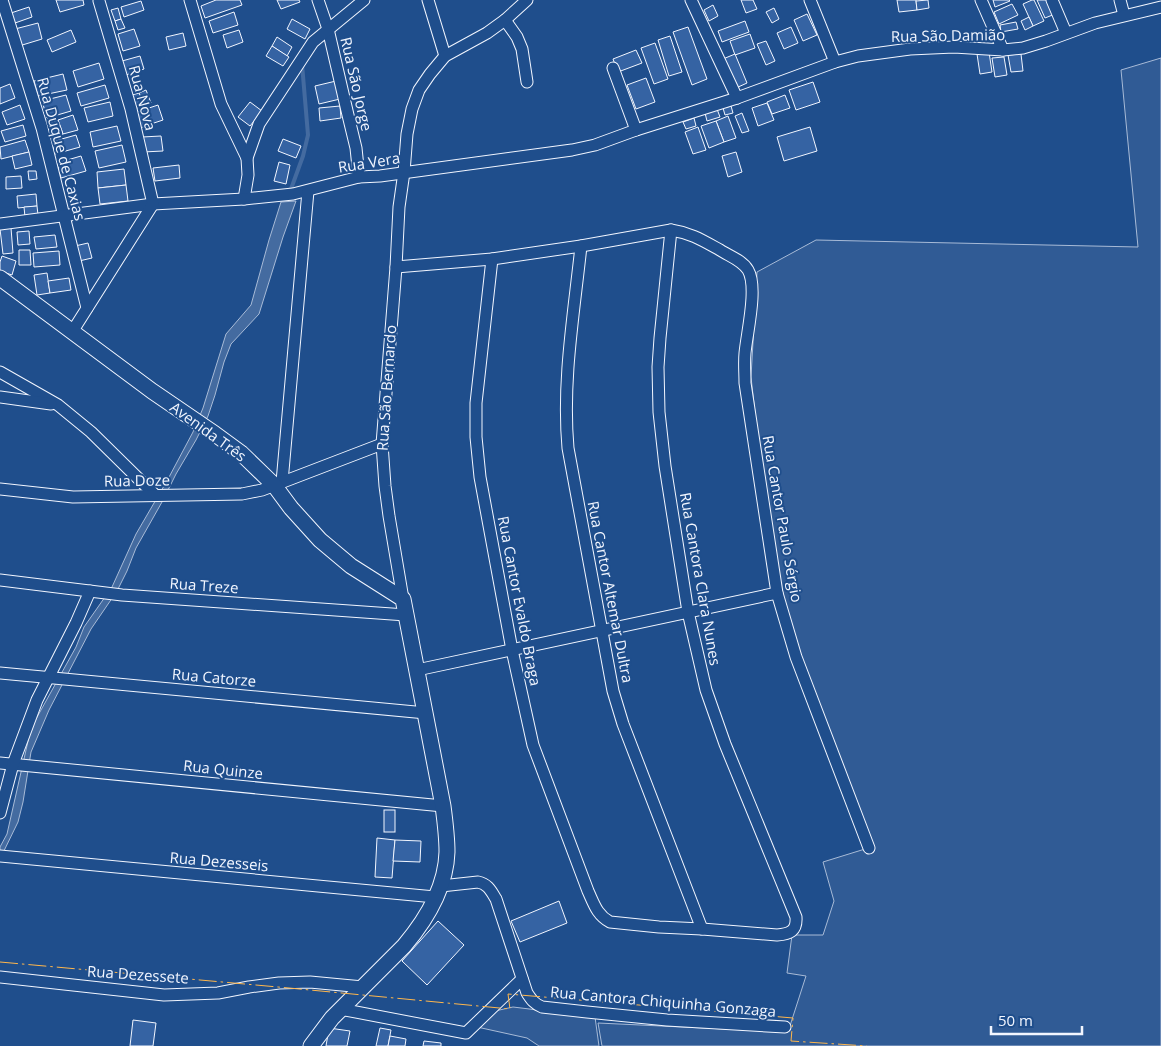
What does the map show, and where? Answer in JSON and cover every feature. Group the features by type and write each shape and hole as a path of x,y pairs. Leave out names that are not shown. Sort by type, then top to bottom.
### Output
{"street":[{"name":"Rua Duque de Caxias","path":"2,0 42,128 87,308"},
{"path":"190,0 221,104 246,158 248,175 244,199"},
{"name":"Rua São Jorge","path":"318,0 328,29 356,148 359,176"},
{"path":"246,158 259,124 313,42 364,0"},
{"path":"428,0 445,56"},
{"name":"Rua São Bernardo","path":"314,1044 332,1018 413,935 438,892 445,868 447,852 443,806 403,599 388,509 382,444 399,207 407,134 412,109 419,90 445,56 505,20 527,0"},
{"path":"691,0 737,98"},
{"path":"810,0 835,62"},
{"path":"982,0 1003,50"},
{"path":"1052,0 1066,33"},
{"path":"1120,0 1124,15"},
{"name":"Rua Nova","path":"98,1 131,109 154,204"},
{"name":"Rua São Damião","path":"737,98 835,62 858,56 910,49 954,47 1003,50 1023,48 1094,23 1161,7"},
{"path":"505,20 517,37 522,49 527,82"},
{"path":"613,68 636,130"},
{"name":"Rua Vera","path":"0,224 154,204 293,194 359,176 380,176 572,150 595,145 737,98"},
{"path":"278,484 308,191"},
{"path":"72,332 154,204"},
{"path":"396,267 492,259 671,230"},
{"name":"Rua Cantor Paulo Sérgio","path":"671,230 693,235 741,262 748,269 751,277 753,292 745,356 745,383 777,593 796,657 869,848"},
{"name":"Rua Cantora Clara Nunes","path":"671,230 658,366 659,412 665,466 688,612 706,690 722,735 796,917 797,924 793,930 786,934 777,935 702,929"},
{"name":"Rua Cantor Altemar Dultra","path":"581,246 568,364 566,422 568,448 613,691 622,724 702,929"},
{"name":"Rua Cantor Evaldo Braga","path":"492,259 476,403 476,437 480,476 512,650 533,745 597,911 610,922 702,929"},
{"name":"Avenida Três","path":"0,278 152,391 241,453 278,484 291,508 320,540 351,566 403,599"},
{"path":"0,372 58,405 91,432 155,495"},
{"path":"0,397 58,405"},
{"name":"Rua Doze","path":"0,489 73,497 242,494 262,490 382,444"},
{"name":"Rua Treze","path":"0,580 122,595 406,615"},
{"path":"0,813 37,700 51,678 90,591"},
{"path":"417,670 777,593"},
{"name":"Rua Catorze","path":"0,673 426,713"},
{"name":"Rua Quinze","path":"0,763 443,806"},
{"name":"Rua Dezesseis","path":"6,857 438,892"},
{"name":"Rua Cantora Chiquinha Gonzaga","path":"438,892 478,882 484,883 489,887 496,899 527,993 536,1005 667,1020 785,1027"},
{"name":"Rua Dezessete","path":"0,977 164,995 218,993 279,983 310,982 363,987"},
{"path":"340,1010 466,1033 522,979"}],"shaded area":[{"path":"1161,58 1161,1046 602,1046 598,1023 788,1032 806,976 787,973 792,935 823,935 834,901 823,862 865,849 775,592 751,377 757,272 816,240 1138,247 1121,70"},
{"path":"296,201 259,314 231,344 208,416 136,548 117,591 91,629 49,710 31,752 18,822 0,859 0,847 7,834 31,728 76,647 84,627 112,587 136,534 193,432 203,408 226,334 251,305 281,202"},
{"path":"513,1007 595,1017 599,1046 539,1046 527,1038 477,1027 495,1011"}],"building":[{"path":"56,0 83,0 84,5 60,12"},
{"path":"216,0 240,0 242,5 205,18 201,6"},
{"path":"277,0 299,0 300,2 281,9"},
{"path":"741,0 753,0 757,9 746,13"},
{"path":"897,0 916,0 917,10 899,12"},
{"path":"928,0 929,8 917,10 916,1"},
{"path":"993,0 1009,0 1010,1 995,7"},
{"path":"1034,0 1044,21 1033,26 1023,4"},
{"path":"1037,0 1049,0 1055,14 1045,18"},
{"path":"141,1 144,10 124,17 121,7"},
{"path":"1012,4 1018,15 999,24 994,12"},
{"path":"713,5 718,16 709,21 704,10"},
{"path":"29,7 32,17 15,23 11,13"},
{"path":"118,8 121,19 115,21 111,10"},
{"path":"774,8 779,19 772,23 766,12"},
{"path":"234,12 238,25 213,33 209,21"},
{"path":"807,14 817,35 803,41 794,20"},
{"path":"1029,17 1033,26 1025,30 1021,21"},
{"path":"121,19 125,28 118,30 115,21"},
{"path":"292,19 310,29 305,39 287,29"},
{"path":"745,21 749,32 722,42 718,31"},
{"path":"1016,22 1018,29 1001,32 1000,25"},
{"path":"38,23 42,39 19,46 15,29"},
{"path":"688,27 707,79 692,85 673,32"},
{"path":"791,27 798,43 784,49 777,33"},
{"path":"134,29 140,46 123,51 118,34"},
{"path":"71,30 76,42 52,52 47,40"},
{"path":"239,30 243,42 227,48 223,35"},
{"path":"183,33 186,46 169,50 166,37"},
{"path":"750,34 755,48 735,55 730,41"},
{"path":"670,36 682,72 669,76 658,40"},
{"path":"277,37 292,47 287,56 272,46"},
{"path":"766,41 775,61 766,65 757,44"},
{"path":"655,43 668,79 654,84 641,48"},
{"path":"272,46 289,57 283,66 266,56"},
{"path":"636,50 642,63 618,72 613,59"},
{"path":"989,52 992,72 980,74 977,54"},
{"path":"735,54 747,83 736,88 723,59"},
{"path":"1021,54 1023,71 1011,72 1008,55"},
{"path":"140,56 144,69 126,75 122,61"},
{"path":"1004,57 1007,75 995,77 992,58"},
{"path":"99,63 104,79 78,87 73,71"},
{"path":"63,74 67,90 38,96 34,81"},
{"path":"646,78 655,102 636,109 627,85"},
{"path":"336,81 340,99 319,104 315,86"},
{"path":"813,82 820,102 796,110 789,90"},
{"path":"10,84 15,98 0,104 0,88"},
{"path":"105,85 109,98 81,106 77,93"},
{"path":"146,90 151,103 144,105 139,93"},
{"path":"139,93 144,105 137,108 132,95"},
{"path":"66,95 71,111 47,118 42,101"},
{"path":"785,95 790,108 772,114 767,102"},
{"path":"110,102 113,116 88,122 84,108"},
{"path":"250,102 262,111 250,126 238,117"},
{"path":"767,103 774,120 758,126 752,108"},
{"path":"20,105 25,119 7,125 2,112"},
{"path":"158,105 163,120 148,125 143,110"},
{"path":"340,106 341,118 320,121 319,108"},
{"path":"731,106 733,113 725,115 723,108"},
{"path":"717,109 720,117 707,121 705,113"},
{"path":"143,110 148,125 138,129 133,114"},
{"path":"742,113 749,131 742,133 735,116"},
{"path":"73,115 78,130 63,134 58,120"},
{"path":"728,116 736,138 724,142 716,121"},
{"path":"694,118 696,126 686,129 683,122"},
{"path":"58,120 63,134 53,137 49,123"},
{"path":"716,121 724,142 709,148 701,126"},
{"path":"23,125 26,136 5,142 1,131"},
{"path":"117,126 121,141 93,147 90,132"},
{"path":"698,127 706,150 693,154 685,132"},
{"path":"810,127 817,151 784,161 777,137"},
{"path":"76,135 80,147 55,154 51,142"},
{"path":"161,136 163,151 143,152 142,137"},
{"path":"283,139 301,146 296,158 278,151"},
{"path":"25,140 29,152 1,159 0,147"},
{"path":"122,145 126,162 99,168 95,151"},
{"path":"29,152 32,165 15,169 12,156"},
{"path":"736,152 742,172 728,177 722,156"},
{"path":"81,156 86,171 61,178 57,163"},
{"path":"279,162 290,165 286,184 274,181"},
{"path":"179,165 180,178 155,181 153,168"},
{"path":"124,169 126,185 98,188 97,172"},
{"path":"28,171 36,171 37,179 29,180"},
{"path":"21,176 22,188 6,189 6,177"},
{"path":"126,185 128,201 100,204 98,188"},
{"path":"36,194 37,206 18,208 17,196"},
{"path":"37,206 38,215 25,217 24,207"},
{"path":"11,228 13,253 3,254 0,229"},
{"path":"29,231 30,244 18,245 17,232"},
{"path":"55,235 57,247 36,249 34,237"},
{"path":"88,243 92,258 79,261 75,246"},
{"path":"19,250 30,250 31,265 19,265"},
{"path":"59,251 60,265 34,267 33,253"},
{"path":"2,256 16,261 12,275 0,271"},
{"path":"47,273 50,293 37,295 34,275"},
{"path":"69,278 71,290 50,293 48,281"},
{"path":"384,810 395,810 395,832 384,832"},
{"path":"377,838 395,840 392,878 375,877"},
{"path":"395,840 421,841 420,862 393,861"},
{"path":"559,901 567,923 520,942 511,921"},
{"path":"438,921 464,945 427,985 402,961"},
{"path":"133,1020 156,1023 153,1046 130,1046"},
{"path":"329,1028 350,1031 347,1046 326,1046"},
{"path":"380,1028 391,1030 388,1046 376,1046"},
{"path":"390,1036 406,1039 405,1046 388,1046"},
{"path":"424,1041 441,1043 441,1046 423,1046"}],"waterway":[{"path":"291,189 303,156 308,135 302,64"}],"power":[{"path":"0,962 510,1009 508,994 793,1018 791,1041 867,1046"}]}
